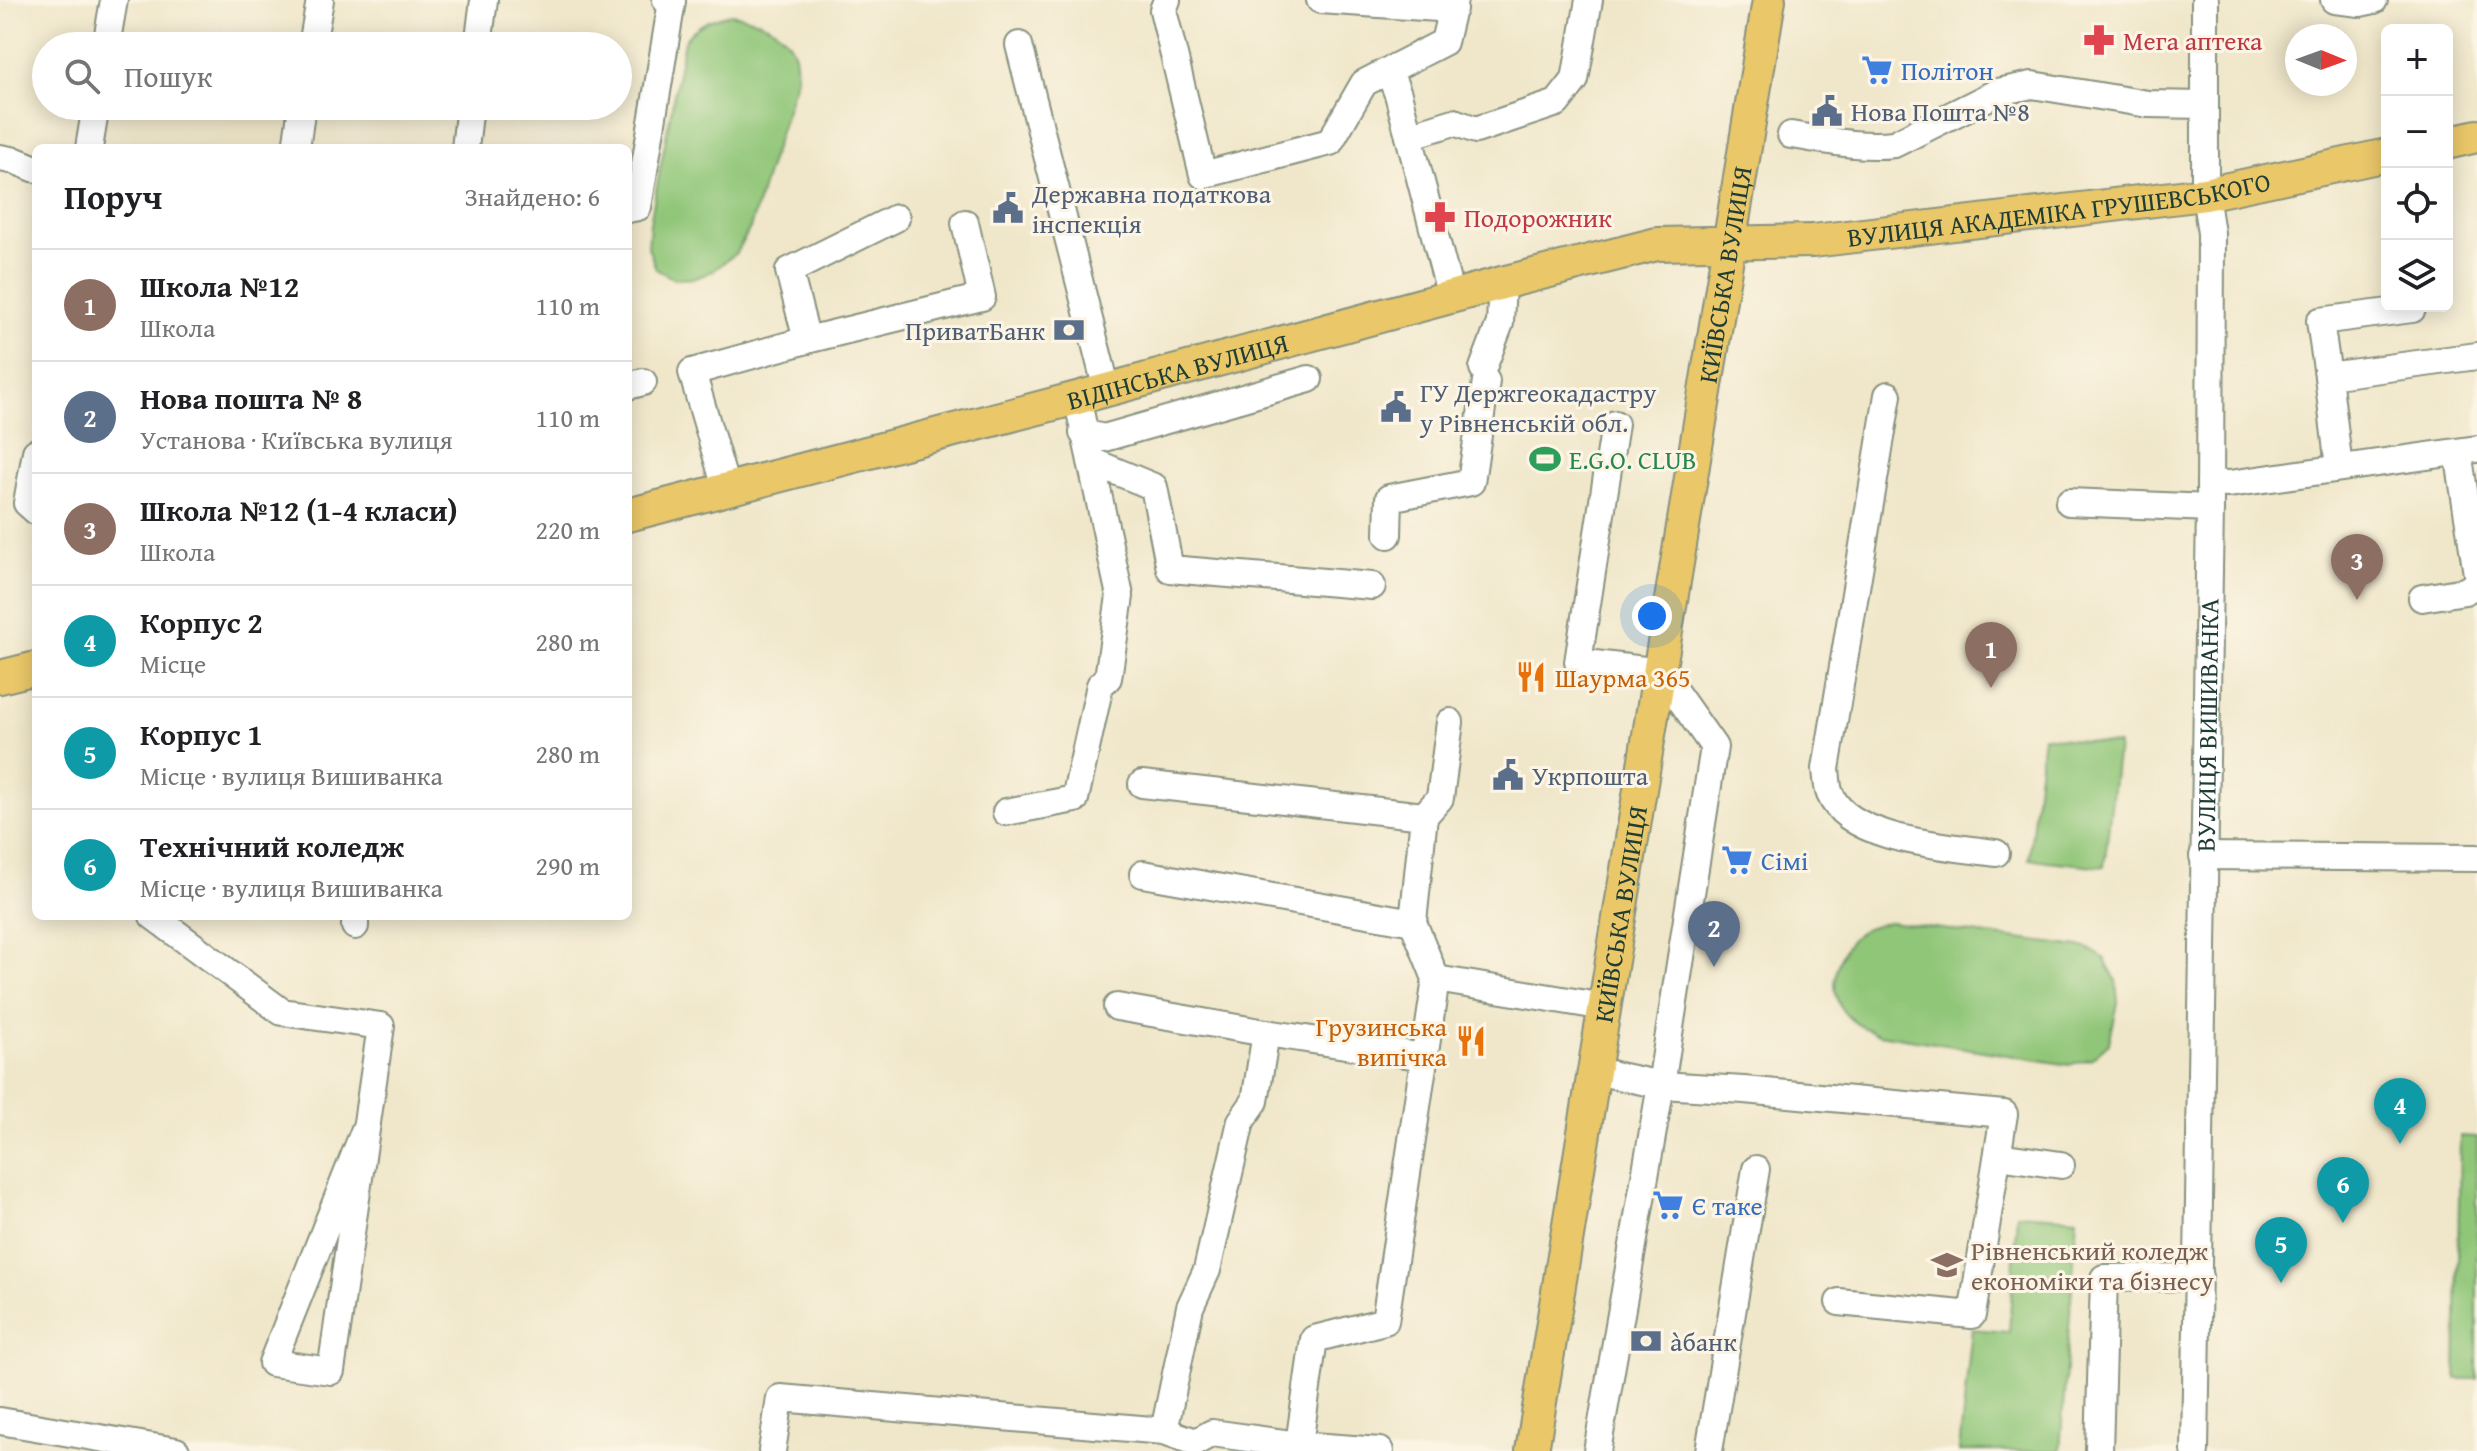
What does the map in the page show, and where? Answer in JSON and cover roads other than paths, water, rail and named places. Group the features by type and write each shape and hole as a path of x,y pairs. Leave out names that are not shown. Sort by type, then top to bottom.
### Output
{"main road":[{"name":"КИЇВСЬКА ВУЛИЦЯ","path":"1532,1451 1769,0"},
{"path":"2453,142 2477,136"},
{"name":"ВУЛИЦЯ АКАДЕМІКА ГРУШЕВСЬКОГО","path":"1729,243 1813,241 2205,194 2381,156"},
{"name":"ВІДІНСЬКА ВУЛИЦЯ","path":"632,514 1657,244 1729,243"},
{"path":"0,677 32,669"}],"street":[{"path":"108,32 114,0"},
{"path":"314,32 320,0"},
{"path":"480,32 484,0"},
{"path":"632,208 638,207 672,1 666,0"},
{"path":"1167,0 1163,10 1203,175 1330,142 1364,83 1444,42 1453,5 1320,0"},
{"path":"1409,136 1454,122 1476,130 1557,103 1575,80 1589,0"},
{"name":"ВУЛИЦЯ ВИШИВАНКА","path":"2195,1451 2210,496 2211,233 2205,194 2205,0"},
{"path":"2334,0 2360,3 2374,0"},
{"path":"1006,812 1075,799 1094,686 1108,678 1120,596 1083,433 1092,394 1019,45"},
{"path":"1389,72 1398,94 1451,297"},
{"path":"1791,135 1894,144 1998,92 2032,85 2148,104 2205,105"},
{"path":"90,144 94,120"},
{"path":"297,144 300,120"},
{"path":"465,144 468,120"},
{"path":"0,158 32,167"},
{"path":"807,340 789,271 896,218"},
{"path":"726,488 692,372 982,297 965,223"},
{"path":"1388,535 1389,498 1471,482 1485,375 1500,323 1502,283"},
{"path":"2339,468 2320,321 2389,312"},
{"path":"2328,376 2477,356"},
{"path":"1083,433 1104,438 1309,379"},
{"path":"1888,395 1826,769 1829,793 1841,810 1876,831 1996,853"},
{"path":"1597,1451 1661,1085 1714,747 1661,672 1578,662 1615,424"},
{"path":"2069,502 2210,496 2229,484 2468,450 2477,574"},
{"path":"1091,461 1154,487 1170,569 1372,586"},
{"path":"32,475 27,503 32,507"},
{"path":"2422,598 2465,591 2477,584"},
{"path":"1298,1448 1314,1339 1385,1321 1436,979 1413,922 1424,816 1440,798 1450,722"},
{"path":"1142,784 1424,816"},
{"path":"2203,856 2477,858"},
{"path":"1143,874 1413,922"},
{"path":"158,920 282,1012 381,1026 367,1124 331,1371 272,1363 367,1124"},
{"path":"1436,979 1605,1007"},
{"path":"1117,1007 1425,1057"},
{"path":"1164,1431 1190,1307 1207,1270 1241,1121 1255,1101 1266,1033"},
{"path":"1595,1071 1661,1085 2004,1114 1972,1315 1839,1302"},
{"path":"1998,1156 2061,1165"},
{"path":"1709,1451 1756,1169"},
{"path":"2099,1451 2104,1278 2199,1277"},
{"path":"772,1451 780,1398 1164,1431 1195,1447 1212,1433 1298,1448 1380,1451"},
{"path":"0,1421 176,1451"}],"place":[{"name":"Мега аптека","path":"2099,40"},
{"name":"Політон","path":"1877,70"},
{"name":"Нова Пошта №8","path":"1827,111"},
{"name":"Державна податкова інспекція","path":"1008,208"},
{"name":"Подорожник","path":"1440,217"},
{"name":"ПриватБанк","path":"1069,330"},
{"name":"ГУ Держгеокадастру у Рівненській обл.","path":"1396,407"},
{"name":"E.G.O. CLUB","path":"1545,459"},
{"name":"Школа №12 (1-4 класи)","path":"2357,600"},
{"name":"Шаурма 365","path":"1531,677"},
{"name":"Школа №12","path":"1991,688"},
{"name":"Укрпошта","path":"1508,775"},
{"name":"Сімі","path":"1737,860"},
{"name":"Нова пошта № 8","path":"1714,967"},
{"name":"Грузинська випічка","path":"1471,1041"},
{"name":"Корпус 2","path":"2400,1144"},
{"name":"Є таке","path":"1668,1205"},
{"name":"Технічний коледж","path":"2343,1223"},
{"name":"Рівненський коледж економіки та бізнесу","path":"1947,1265"},
{"name":"Корпус 1","path":"2281,1283"},
{"name":"а̀банк","path":"1646,1341"}]}
